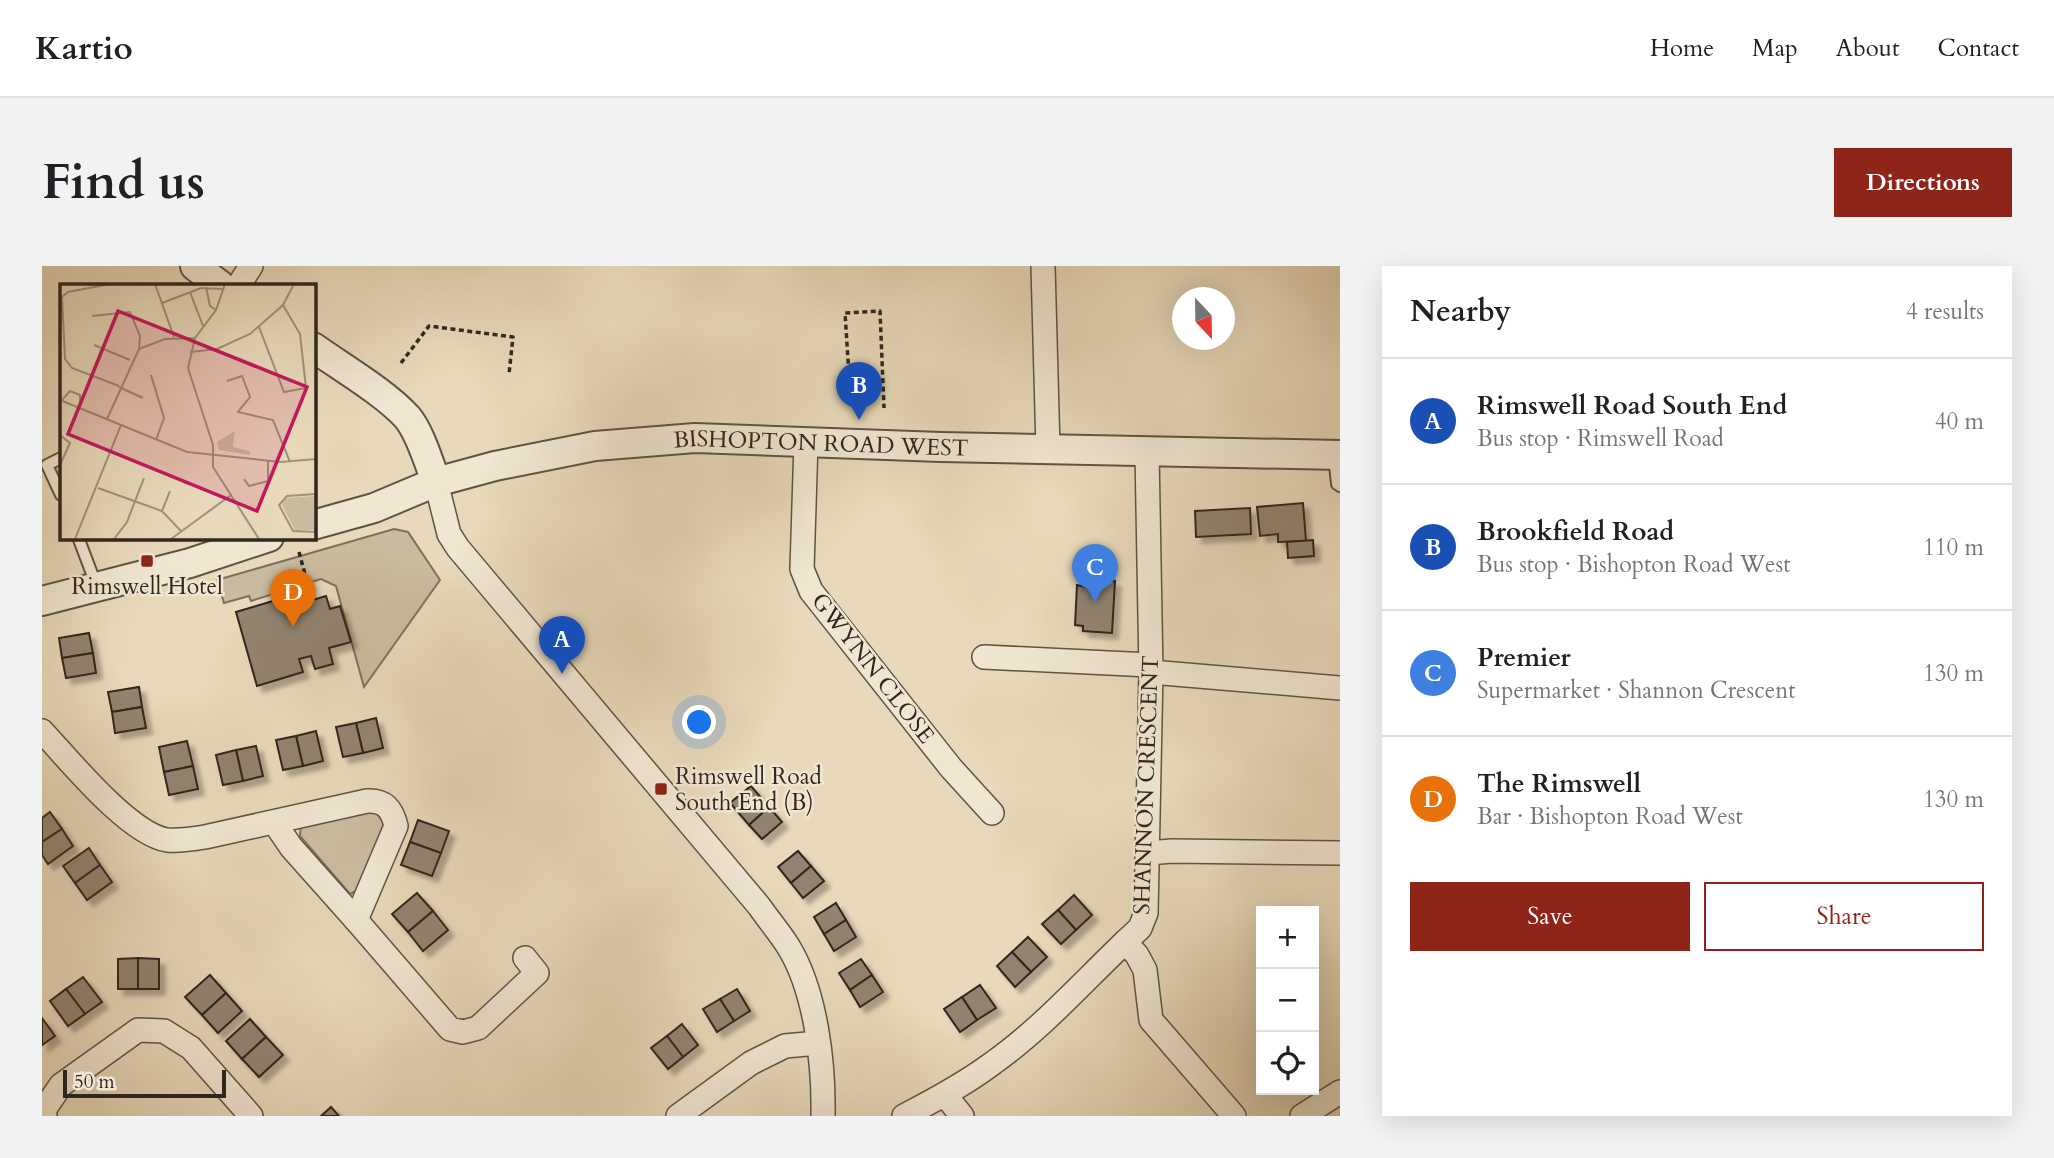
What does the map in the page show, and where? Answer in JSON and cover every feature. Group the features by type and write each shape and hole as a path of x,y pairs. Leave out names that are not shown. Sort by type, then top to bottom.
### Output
{"street":[{"path":"194,266 219,284"},
{"path":"240,284 251,266"},
{"path":"1042,266 1048,449"},
{"path":"315,348 408,418 425,452 436,482 449,534 458,548 758,906 789,947 809,995 818,1043 823,1091 822,1116"},
{"name":"BISHOPTON ROAD WEST","path":"315,524 374,508 436,482 495,466 595,446 695,438 1337,455"},
{"name":"GWYNN CLOSE","path":"806,442 803,569 811,591 951,768 982,791 992,813"},
{"name":"SHANNON CRESCENT","path":"1147,452 1151,669 1146,913 1140,928 1125,942 1137,955 1145,970 1151,1020 1234,1116"},
{"path":"42,601 190,563 263,539"},
{"path":"984,657 1151,669 1340,688"},
{"path":"42,732 110,802 141,828 165,839 194,839 379,800 388,806 396,826 356,919"},
{"path":"274,822 291,847 450,1029 463,1032 478,1028 537,973 526,958"},
{"path":"1148,853 1340,853"},
{"path":"904,1116 993,1064 1021,1041 1125,942"},
{"path":"45,1116 44,1110 61,1085 138,1030 164,1031 191,1048 251,1116"},
{"path":"678,1116 751,1063 785,1046 818,1043"},
{"path":"1302,1116 1340,1092"},
{"path":"945,1094 962,1116"}],"lane":[{"path":"1337,455 1337,484 1340,486"},
{"path":"60,458 47,465 60,493"},
{"path":"79,539 97,588"}],"path":[{"path":"851,406 845,313 880,311 884,408"},
{"path":"401,363 429,326 513,337 509,374"},
{"path":"299,552 313,600"}],"shaded area":[{"path":"394,529 408,532 440,580 364,687 336,586 321,579 251,601 249,596 224,603 217,580"},
{"path":"376,809 387,822 360,889 350,894 300,836 301,825"}],"building":[{"path":"1303,503 1306,541 1278,542 1278,534 1260,536 1257,507"},
{"path":"1250,508 1251,534 1196,537 1195,511"},
{"path":"1313,540 1314,556 1288,558 1287,542"},
{"path":"1085,579 1115,581 1112,633 1083,631 1083,626 1075,625 1077,585 1085,587"},
{"path":"303,592 306,602 326,596 330,609 340,606 351,642 329,648 333,664 315,669 311,656 299,659 303,672 257,686 236,612"},
{"path":"89,633 93,653 62,658 59,638"},
{"path":"93,653 96,673 66,678 62,658"},
{"path":"139,687 142,707 112,712 108,692"},
{"path":"142,707 146,728 115,733 112,712"},
{"path":"376,718 383,748 363,753 356,723"},
{"path":"356,723 363,753 343,757 336,727"},
{"path":"316,731 323,761 303,766 296,736"},
{"path":"296,736 303,766 283,770 276,740"},
{"path":"187,741 193,766 164,772 159,747"},
{"path":"256,746 263,776 243,781 236,750"},
{"path":"236,750 243,781 223,785 216,755"},
{"path":"193,766 198,789 169,795 164,772"},
{"path":"751,786 769,807 749,825 730,803"},
{"path":"769,807 782,822 762,839 749,825"},
{"path":"50,812 62,829 42,842 42,818"},
{"path":"418,820 449,831 441,853 410,842"},
{"path":"62,829 73,846 48,864 42,855 42,842"},
{"path":"410,842 441,853 432,876 401,865"},
{"path":"89,848 100,865 75,883 63,866"},
{"path":"798,851 811,866 791,883 778,867"},
{"path":"100,865 112,882 87,900 75,883"},
{"path":"811,866 824,881 803,898 791,883"},
{"path":"417,893 433,911 408,932 392,914"},
{"path":"1074,895 1092,915 1076,930 1058,910"},
{"path":"836,903 846,920 824,934 814,917"},
{"path":"1058,910 1076,930 1061,944 1042,924"},
{"path":"433,911 448,930 423,951 408,932"},
{"path":"846,920 856,937 834,951 824,934"},
{"path":"1028,937 1047,957 1031,972 1012,952"},
{"path":"1012,952 1031,972 1015,987 997,966"},
{"path":"138,958 138,989 118,989 118,959"},
{"path":"138,958 159,959 159,989 138,989"},
{"path":"861,959 872,975 850,990 839,973"},
{"path":"210,975 226,993 202,1015 185,997"},
{"path":"872,975 883,992 860,1007 850,990"},
{"path":"83,977 102,1002 85,1014 66,989"},
{"path":"980,985 996,1008 977,1020 962,997"},
{"path":"66,989 85,1014 68,1026 50,1001"},
{"path":"737,989 750,1011 734,1021 720,999"},
{"path":"226,993 242,1011 218,1033 202,1015"},
{"path":"962,997 977,1020 960,1032 944,1009"},
{"path":"720,999 734,1021 717,1032 703,1009"},
{"path":"42,1018 55,1036 42,1045"},
{"path":"250,1019 266,1037 242,1059 226,1041"},
{"path":"682,1024 698,1045 683,1057 667,1036"},
{"path":"667,1036 683,1057 668,1069 651,1048"},
{"path":"266,1037 283,1055 259,1077 242,1059"},
{"path":"331,1107 339,1116 321,1116"}],"place":[{"name":"Brookfield Road","path":"859,420"},
{"name":"Rimswell Hotel","path":"147,561"},
{"name":"Premier","path":"1095,602"},
{"name":"The Rimswell","path":"293,627"},
{"name":"Rimswell Road South End","path":"562,674"},
{"name":"Rimswell Road South End (B)","path":"661,789"}]}
